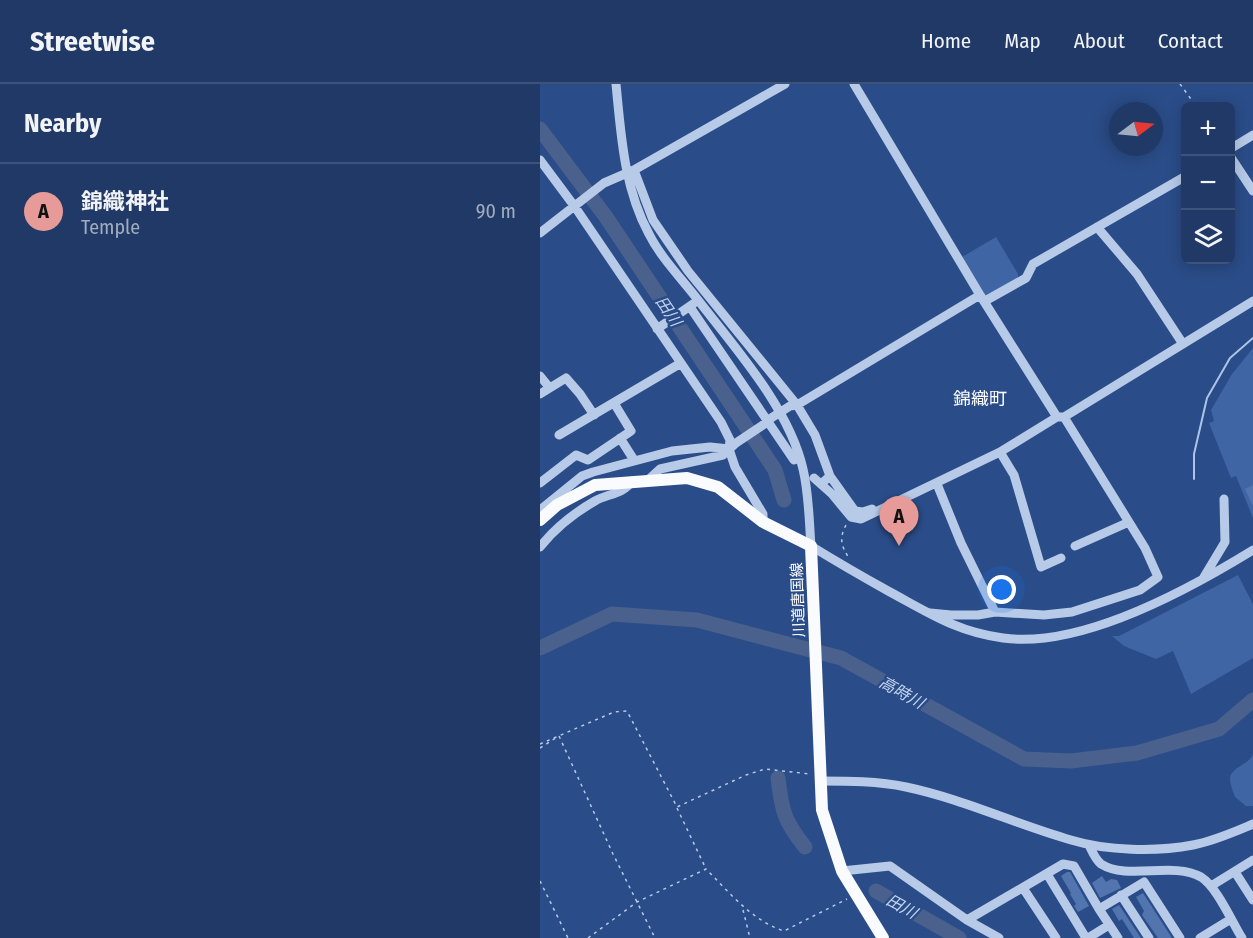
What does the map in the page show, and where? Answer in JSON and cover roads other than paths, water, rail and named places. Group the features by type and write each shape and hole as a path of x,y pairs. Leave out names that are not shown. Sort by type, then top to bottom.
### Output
{"main road":[{"name":"川道唐国線","path":"540,520 557,505 595,485 687,478 718,487 763,522 811,551 822,810 842,871 883,938"}],"street":[{"path":"616,84 639,213 649,236 797,405 814,435 830,476 855,511 863,512 892,505"},
{"path":"540,233 604,183 630,171 785,84"},
{"path":"854,84 982,298 1129,522 1158,577 1140,590 1072,612 1044,615 995,612 978,615 927,613"},
{"path":"1235,147 1253,135"},
{"path":"540,160 576,205 721,422 733,446 744,484 764,514 763,522"},
{"path":"1235,164 1253,191"},
{"path":"648,480 660,469 723,455 790,406 797,405 982,298 1026,278 1033,264 1181,178"},
{"path":"1097,227 1137,274 1183,344"},
{"path":"659,328 689,308 702,296"},
{"path":"702,296 775,402 795,442 805,475 811,551 945,623 1004,638 1056,638 1155,604 1221,570 1253,550"},
{"path":"830,476 817,481 854,518 861,519 1000,452 1253,301"},
{"path":"689,308 766,423 794,460"},
{"path":"559,435 681,363"},
{"path":"540,376 549,387"},
{"path":"540,394 566,378 594,415"},
{"path":"540,483 576,455 588,460 631,431 614,403"},
{"path":"620,438 634,460"},
{"path":"540,510 582,476 672,451 733,446"},
{"path":"1000,452 1014,474 1041,567 1061,558"},
{"path":"540,547 562,523 598,499 628,488 632,481"},
{"path":"937,484 961,543 995,612"},
{"path":"1204,577 1225,542 1224,499"},
{"path":"1075,546 1129,522"},
{"path":"819,775 904,787 968,804 1040,831 1106,848 1159,849 1193,845 1223,837 1253,824"},
{"path":"1089,845 1100,863 1112,868 1176,870 1202,878 1211,886 1242,938"},
{"path":"1211,886 1253,860"},
{"path":"967,920 1063,864 1074,866 1118,938"},
{"path":"842,871 890,866 967,920 999,938"},
{"path":"1235,872 1253,900"},
{"path":"1047,874 1087,938 1109,924"},
{"path":"1099,909 1144,882 1180,938"},
{"path":"1023,888 1056,938"},
{"path":"1121,895 1149,938"},
{"path":"1200,938 1231,919"}],"waterway":[{"name":"田川","path":"540,129 606,217 775,470 784,500"},
{"path":"1194,479 1194,454 1207,398 1230,358 1253,338"},
{"name":"高時川","path":"540,648 612,614 697,620 841,658 1024,759 1071,761 1137,753 1219,729 1253,700"},
{"name":"田川","path":"778,778 785,815 792,830 805,847"},
{"name":"田川","path":"876,891 959,938"}],"place":[{"name":"錦織神社","path":"899,546"}],"district":[{"name":"錦織町","path":"980,399"}]}
